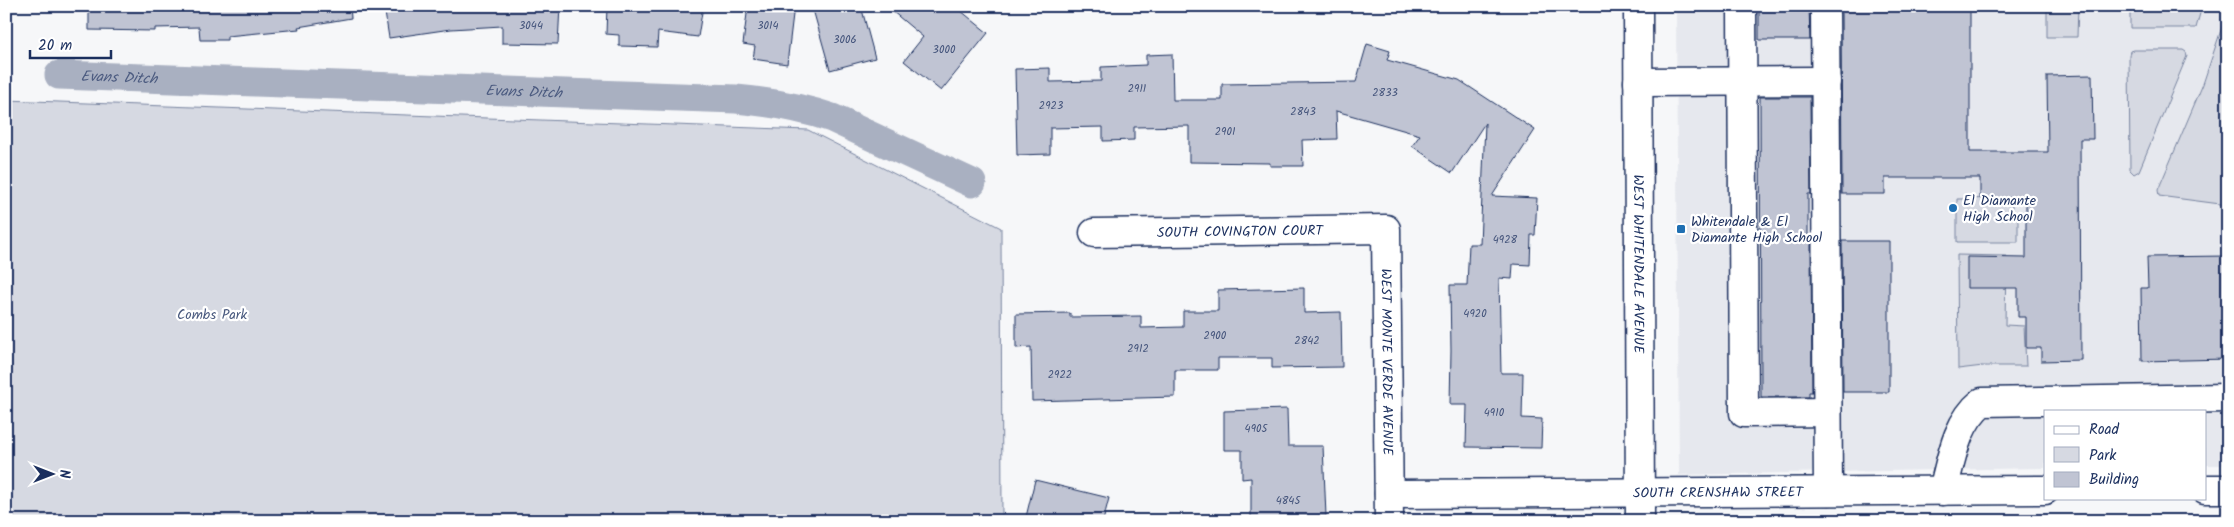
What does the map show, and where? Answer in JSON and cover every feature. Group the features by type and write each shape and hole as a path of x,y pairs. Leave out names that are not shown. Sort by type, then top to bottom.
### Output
{"street":[{"name":"WEST WHITENDALE AVENUE","path":"1638,6 1640,521"},
{"path":"1742,6 1744,412 1828,412"},
{"path":"1825,6 1828,491"},
{"path":"1638,82 1826,81"},
{"name":"SOUTH COVINGTON COURT","path":"1094,233 1386,229"},
{"name":"WEST MONTE VERDE AVENUE","path":"1386,229 1389,508"},
{"path":"1943,491 1956,440 1971,411 1982,402 2228,398"},
{"path":"2206,489 2228,489"},
{"name":"SOUTH CRENSHAW STREET","path":"1389,508 1640,494 2044,490"}],"shaded area":[{"name":"El Diamante High School","path":"1676,6 2228,6 2228,465 2206,465 2206,410 2044,410 2044,468 1679,475"}],"green space":[{"path":"2047,6 2078,6 2077,37 2047,37"},
{"path":"2130,6 2202,6 2196,28 2130,28"},
{"path":"2228,9 2228,205 2159,196 2158,190 2203,84"},
{"path":"2183,50 2187,56 2139,171 2134,174 2130,170 2129,55 2130,51"},
{"name":"Combs Park","path":"6,100 808,130 1001,228 1002,521 6,521"},
{"path":"2012,198 2012,218 2018,218 2018,242 1957,242 1957,199"},
{"path":"1957,255 2006,256 2005,325 2024,326 2026,366 1983,366 1958,369"}],"building":[{"path":"89,6 350,6 351,18 298,27 299,29 227,36 227,40 200,40 199,27 155,28 155,31 89,30"},
{"path":"384,6 560,6 558,44 502,43 502,26 451,29 389,38"},
{"path":"607,6 703,6 698,37 658,32 657,47 619,46 619,35 606,34"},
{"path":"748,6 794,6 787,64 753,59 755,46 743,44"},
{"path":"812,6 861,6 875,58 830,70"},
{"path":"886,6 955,6 988,33 941,91 904,61 923,37"},
{"path":"1759,6 1809,6 1810,40 1759,40"},
{"path":"1841,6 1970,6 1970,152 2048,152 2047,76 2092,75 2093,139 2080,139 2081,360 2041,361 2041,348 2026,348 2026,317 2018,317 2018,288 1967,288 1967,257 2026,258 2026,198 1980,198 1980,178 1885,178 1885,194 1842,194"},
{"path":"1367,44 1390,51 1387,60 1459,80 1535,130 1492,196 1537,198 1535,235 1531,235 1530,265 1513,264 1512,279 1499,278 1501,373 1523,373 1522,418 1542,419 1541,448 1466,447 1467,405 1450,405 1450,285 1467,285 1469,244 1480,244 1485,123 1452,173 1412,146 1420,135 1336,111 1337,139 1302,140 1303,166 1270,166 1270,163 1189,162 1189,126 1134,127 1134,140 1103,141 1103,127 1050,128 1050,154 1017,155 1015,69 1050,68 1050,82 1101,81 1101,67 1146,65 1146,55 1172,54 1173,100 1222,100 1222,84 1356,82"},
{"path":"1760,97 1810,97 1811,194 1808,194 1808,241 1811,241 1812,392 1809,392 1809,397 1761,397"},
{"path":"1842,241 1889,241 1889,392 1843,392"},
{"path":"2228,256 2228,359 2142,361 2141,288 2148,288 2147,257"},
{"path":"1304,288 1304,313 1341,312 1342,367 1272,368 1272,358 1218,358 1218,370 1175,370 1175,397 1032,401 1031,347 1016,348 1016,314 1070,313 1070,317 1141,316 1141,328 1183,327 1183,311 1218,311 1218,290"},
{"path":"1287,409 1288,446 1323,446 1326,516 1297,516 1297,521 1251,521 1251,478 1242,479 1242,450 1224,450 1224,411"},
{"path":"1035,480 1109,498 1103,521 1025,521"}],"waterway":[{"name":"Evans Ditch","path":"59,75 749,100 797,108 832,118 972,183"}],"place":[{"name":"El Diamante High School","path":"1953,208"},
{"name":"Whitendale & El Diamante High School","path":"1681,229"}]}
